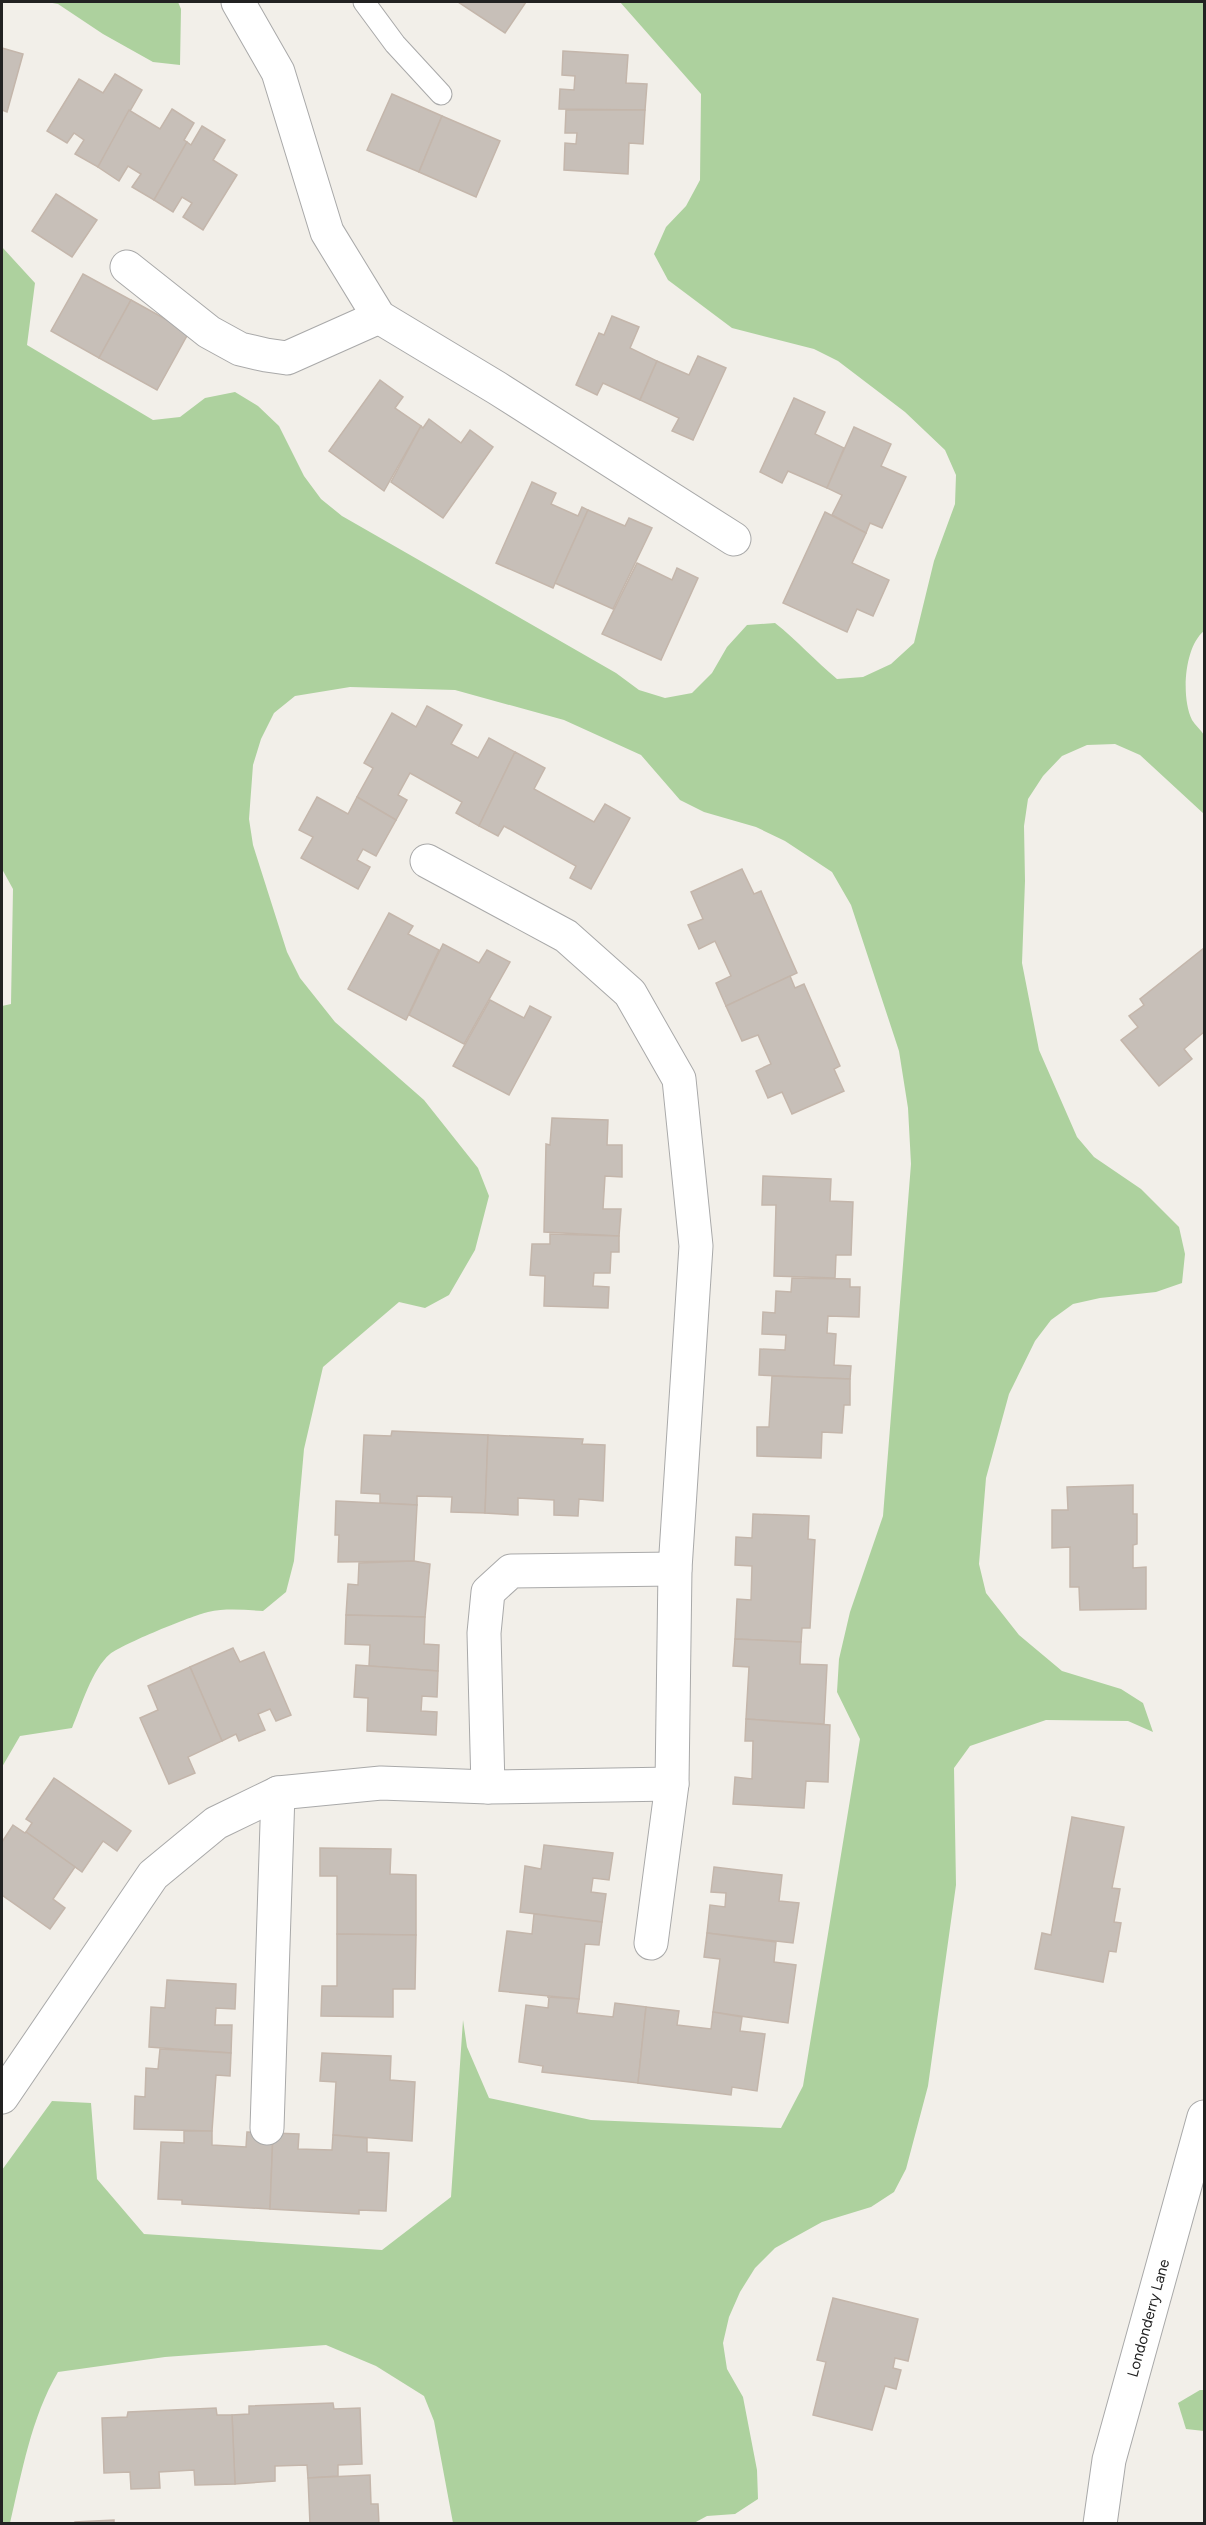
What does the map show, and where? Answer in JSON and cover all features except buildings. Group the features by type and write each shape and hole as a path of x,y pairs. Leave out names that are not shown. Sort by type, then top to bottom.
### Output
{"street":[{"path":"238,2 278,72 327,232 380,317 497,388 734,539"},
{"path":"127,267 209,332 240,349 266,355 287,358 380,317"},
{"path":"427,861 566,936 630,993 679,1079 696,1245 675,1569 672,1784 651,1942"},
{"path":"488,1787 484,1633 488,1592 511,1571 675,1569"},
{"path":"2,2097 153,1875 216,1823 278,1793 381,1783 488,1787 672,1784"},
{"path":"267,2128 278,1793"},
{"name":"Londonderry Lane","path":"1100,2523 1109,2460 1204,2116"}],"lane":[{"path":"364,2 395,44 441,94"}],"green space":[{"path":"47,2 178,2 181,9 180,65 153,62 103,34 58,4"},
{"path":"620,2 1204,2 1204,631 1197,639 1189,660 1186,673 1186,699 1192,720 1204,735 1204,814 1140,755 1115,744 1087,745 1062,756 1043,776 1028,799 1024,826 1025,881 1022,963 1039,1050 1077,1137 1094,1157 1141,1189 1179,1227 1185,1254 1182,1283 1156,1292 1100,1298 1073,1304 1051,1320 1035,1341 1009,1394 986,1478 979,1564 986,1593 1019,1635 1062,1671 1121,1689 1143,1703 1153,1732 1128,1721 1046,1720 970,1746 954,1768 956,1885 928,2086 906,2169 894,2192 871,2207 822,2222 775,2248 755,2268 740,2292 729,2317 723,2343 727,2369 743,2397 757,2470 758,2499 735,2514 707,2516 694,2523 453,2523 434,2421 424,2396 376,2366 326,2345 165,2357 58,2372 34,2427 10,2523 2,2523 2,2170 52,2101 91,2103 97,2179 144,2234 382,2250 451,2197 463,2020 467,2047 489,2098 591,2120 781,2128 803,2086 860,1739 837,1692 839,1659 850,1612 883,1516 911,1164 908,1108 899,1051 851,905 832,872 785,841 756,827 704,812 680,800 641,755 564,720 455,690 350,687 295,696 274,713 261,739 253,765 249,819 253,845 287,952 300,978 335,1022 424,1100 478,1168 489,1196 475,1250 449,1295 425,1308 399,1302 323,1367 304,1449 294,1561 286,1592 263,1611 208,1612 117,1649 98,1669 72,1728 20,1736 2,1767 2,1006 11,1004 13,889 2,869 2,247 35,283 27,345 153,420 180,417 205,398 235,392 258,406 279,426 304,476 321,499 342,516 616,673 639,690 665,698 692,693 712,673 727,647 747,625 775,623 837,679 863,677 891,664 914,643 934,561 955,504 956,475 945,450 905,412 838,361 814,349 732,328 668,280 654,254 666,227 686,206 700,180 701,94"},
{"path":"1204,2390 1204,2431 1186,2429 1178,2403"}]}
